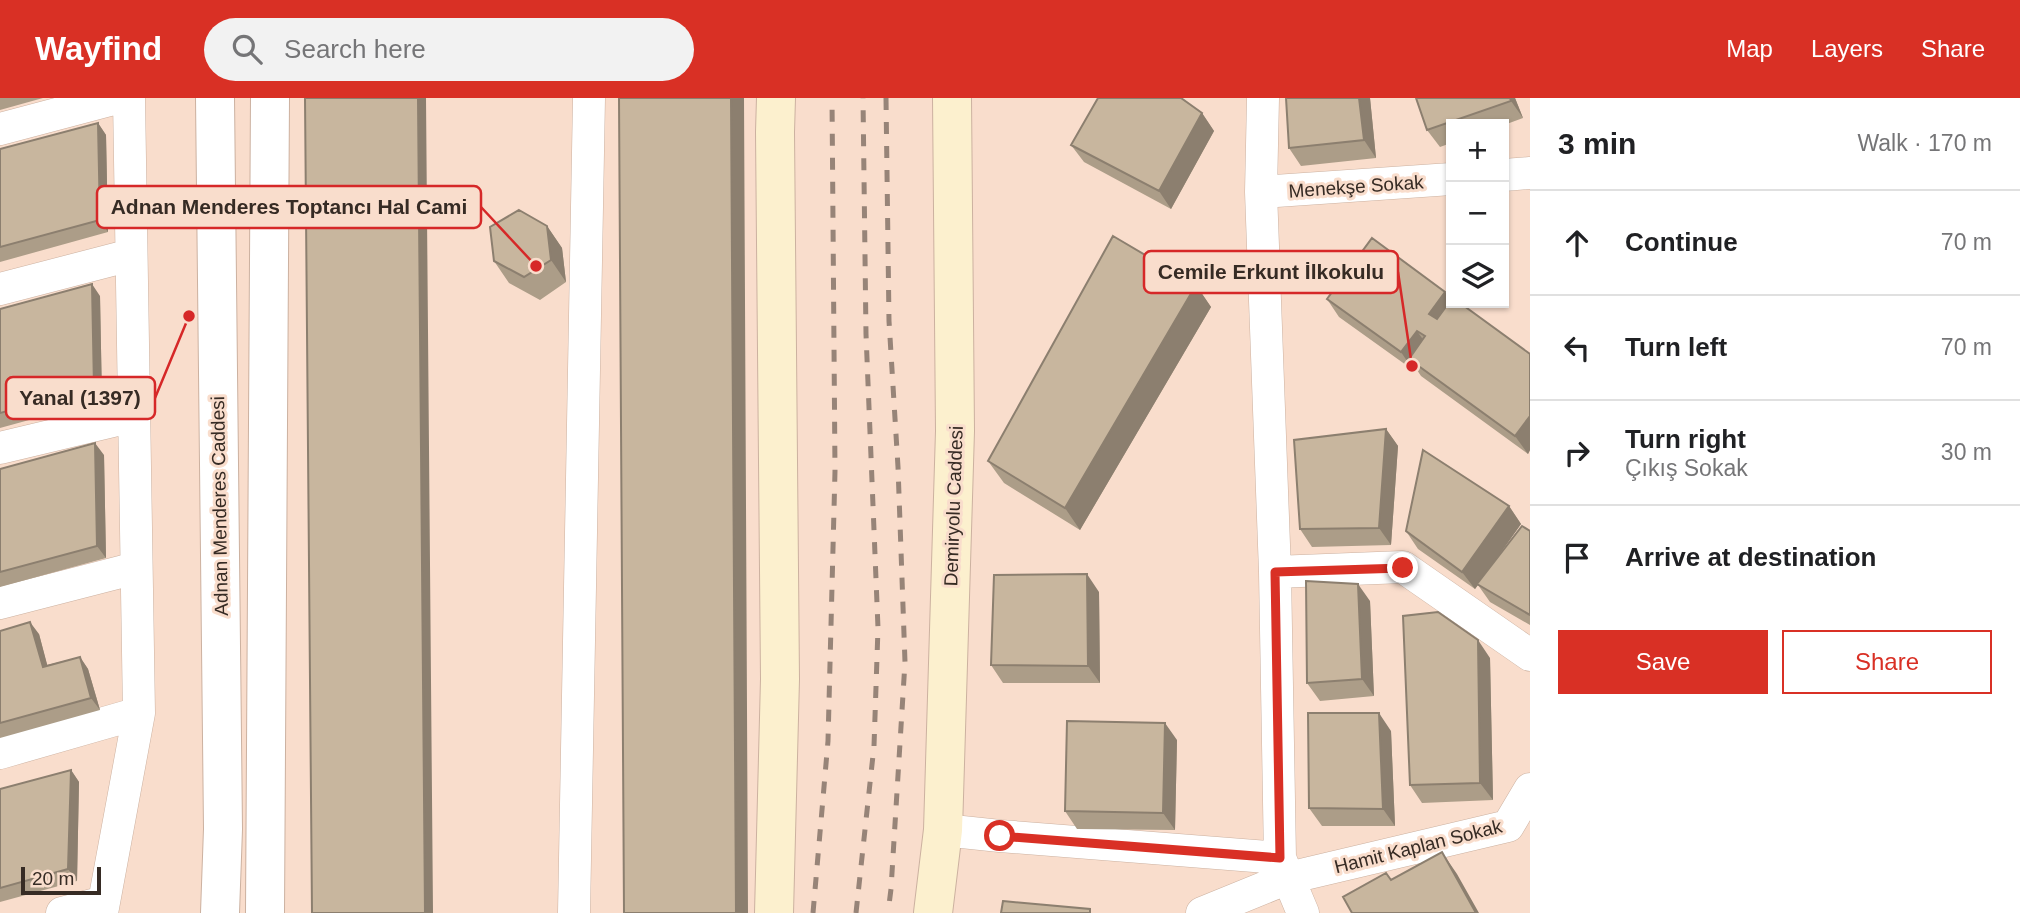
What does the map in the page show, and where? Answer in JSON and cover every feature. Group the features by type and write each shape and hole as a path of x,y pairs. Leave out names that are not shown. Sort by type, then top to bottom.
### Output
{"main road":[{"path":"774,913 780,680 776,98"},
{"name":"Demiryolu Caddesi","path":"933,913 943,830 956,431 952,98"}],"street":[{"path":"0,129 117,98"},
{"path":"62,913 103,908 139,713 129,98"},
{"name":"Adnan Menderes Caddesi","path":"215,98 223,816 220,913"},
{"path":"265,913 270,98"},
{"path":"574,913 589,98"},
{"path":"1263,98 1261,192 1284,868 1303,913"},
{"path":"1509,175 1530,173"},
{"name":"Menekşe Sokak","path":"1261,192 1446,179"},
{"path":"0,289 131,255"},
{"path":"0,448 134,415"},
{"path":"0,603 136,568"},
{"path":"1275,572 1403,568 1530,655"},
{"path":"0,753 139,713"},
{"name":"Hamit Kaplan Sokak","path":"1284,868 1508,826 1530,789"},
{"path":"943,830 1284,868"},
{"path":"1202,913 1284,868"}],"building":[{"path":"305,98 418,98 425,913 312,913"},
{"path":"619,98 731,98 736,913 624,913"},
{"path":"1098,98 1181,98 1202,113 1159,191 1071,145"},
{"path":"1286,98 1359,98 1364,140 1289,148"},
{"path":"1416,98 1510,98 1511,101 1459,119 1446,119 1446,123 1427,130"},
{"path":"98,123 100,220 0,247 0,149"},
{"path":"519,210 547,226 551,260 524,277 494,261 490,227"},
{"path":"1113,236 1196,285 1065,508 988,461"},
{"path":"1372,238 1445,292 1429,314 1437,319 1446,307 1467,308 1530,354 1530,416 1515,436 1409,359 1425,336 1417,331 1401,352 1327,299"},
{"path":"92,284 94,388 0,413 0,309"},
{"path":"1386,429 1379,528 1300,529 1294,440"},
{"path":"95,443 97,546 0,572 0,469"},
{"path":"1423,450 1509,506 1462,572 1406,531"},
{"path":"1522,526 1530,531 1530,615 1477,584"},
{"path":"1087,574 1088,666 991,665 994,575"},
{"path":"1306,581 1358,584 1362,679 1307,683"},
{"path":"1438,612 1478,640 1480,783 1410,785 1403,616"},
{"path":"30,622 43,667 80,657 91,698 0,723 0,631"},
{"path":"1308,713 1379,713 1383,809 1309,808"},
{"path":"1067,721 1165,723 1163,813 1065,811"},
{"path":"71,770 68,869 0,888 0,789"},
{"path":"1442,852 1476,913 1352,913 1343,897 1386,873 1391,880"},
{"path":"1003,901 1090,909 1090,913 1001,913"}],"railway":[{"path":"813,913 828,741 835,471 832,98"},
{"path":"856,913 874,746 878,628 866,334 863,98"},
{"path":"886,98 889,321 898,467 905,662 888,913"}],"place":[{"name":"Adnan Menderes Toptancı Hal Cami","path":"536,266"},
{"name":"Yanal (1397)","path":"189,316"},
{"name":"Cemile Erkunt İlkokulu","path":"1412,366"}],"route":[{"path":"1000,836 1280,858 1275,572 1403,568"}]}
